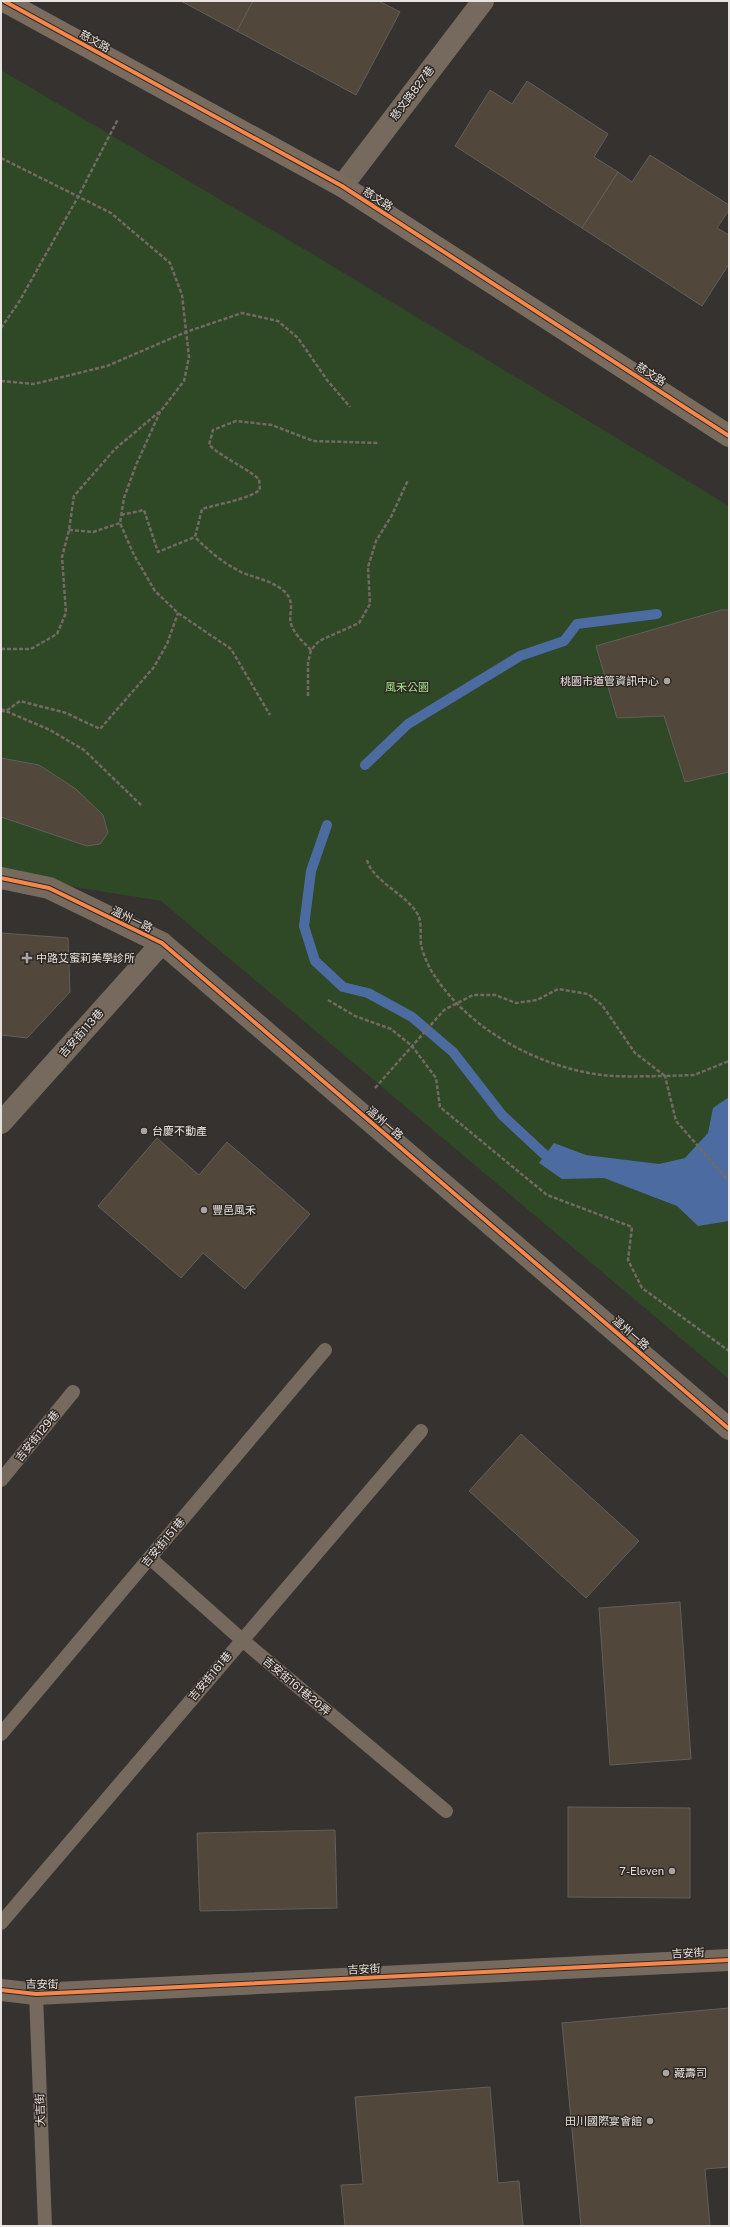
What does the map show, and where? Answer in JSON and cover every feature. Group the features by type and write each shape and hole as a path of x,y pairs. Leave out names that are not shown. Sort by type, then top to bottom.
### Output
{"street":[{"name":"慈文路","path":"4,1 342,186 729,436"},
{"name":"慈文路827巷","path":"342,186 483,1"},
{"name":"溫州一路","path":"1,878 49,888 162,943 729,1429"},
{"name":"吉安街113巷","path":"1,1123 162,943"},
{"name":"吉安街","path":"1,1990 36,1994 729,1960"}],"lane":[{"name":"吉安街151巷","path":"1,1734 325,1350"},
{"name":"吉安街129巷","path":"1,1480 72,1392"},
{"name":"吉安街161巷","path":"1,1923 241,1639 421,1431"},
{"name":"吉安街161巷20弄","path":"150,1558 241,1639 446,1811"},
{"name":"大吉街","path":"36,1994 45,2226"}],"path":[{"path":"1,328 19,302 78,197 118,119"},
{"path":"1,158 111,213 170,263 182,295 189,357 184,381 160,412 115,449 74,496 70,530 62,557 66,613 57,634 30,650 1,649"},
{"path":"1,381 34,384 107,366 186,332 242,313 278,321 298,338 326,380 350,407"},
{"path":"160,412 136,465 124,498 120,523 134,555 155,592 178,612 231,650 270,715"},
{"path":"195,537 202,509 223,502 249,498 260,490 259,480 246,469 224,459 209,445 213,430 236,421 272,425 313,441 378,443"},
{"path":"308,696 308,663 311,650 319,641 359,623 370,604 368,567 376,541 392,515 408,480"},
{"path":"121,515 144,510 158,552 195,537"},
{"path":"70,530 93,532 120,523"},
{"path":"195,537 212,555 242,572 273,582 287,594 293,608 290,622 297,636 311,650"},
{"path":"6,711 20,701 66,713 100,729 154,667 167,644 178,612"},
{"path":"1,710 50,730 84,750 141,805"},
{"path":"367,860 369,869 394,889 418,915 421,946 434,975 456,1004 484,1027 515,1047 550,1064 590,1073 626,1077 694,1075 729,1061"},
{"path":"372,1092 444,1010 473,995 495,995 516,1003 537,1000 558,988 588,994 602,1005 635,1053 665,1076 676,1121 729,1180"},
{"path":"328,1000 355,1016 391,1028 412,1046 436,1078 440,1107 547,1195 632,1227 628,1260 642,1288 729,1351"}],"green space":[{"name":"風禾公園","path":"1,70 309,252 729,506 729,1379 161,901 1,875"}],"water":[{"path":"729,1097 729,1221 698,1226 677,1206 604,1178 562,1179 539,1163 554,1143 586,1155 659,1164 685,1158 708,1133 713,1108"}],"building":[{"path":"181,1 253,1 237,31"},
{"path":"253,1 379,1 400,12 356,95 237,31"},
{"path":"527,81 608,134 594,157 618,172 582,228 455,146 490,90 512,104"},
{"path":"650,155 729,205 729,210 717,228 729,235 729,264 702,306 582,228 618,172 632,182"},
{"name":"桃園市道管資訊中心","path":"721,610 729,610 729,772 685,782 664,716 617,718 596,646"},
{"path":"1,758 39,765 76,789 103,815 108,833 100,844 87,846 1,817"},
{"path":"1,933 68,938 70,992 27,1038 1,1035"},
{"name":"豐邑風禾","path":"157,1138 199,1175 227,1142 310,1214 245,1289 203,1253 181,1278 98,1206"},
{"path":"521,1434 639,1541 586,1598 469,1491"},
{"path":"680,1602 691,1759 610,1765 599,1608"},
{"path":"568,1807 690,1808 690,1898 568,1897"},
{"path":"335,1830 337,1908 200,1911 197,1833"},
{"name":"田川國際宴會館","path":"729,2008 729,2167 705,2169 710,2226 581,2226 562,2023"},
{"path":"490,2087 498,2183 519,2181 523,2226 345,2226 341,2185 363,2184 355,2097"}],"waterway":[{"path":"365,765 408,724 520,656 564,641 577,624 657,614"},
{"path":"327,825 311,871 304,926 315,961 343,987 368,993 412,1017 453,1052 502,1115 545,1155"}],"cycle path":[{"path":"4,1 342,186 729,436"},
{"path":"1,878 49,888 162,943 729,1429"},
{"path":"1,1990 36,1994 729,1960"}],"place":[{"name":"桃園市道管資訊中心","path":"667,681"},
{"name":"中路艾蜜莉美學診所","path":"27,958"},
{"name":"台慶不動產","path":"144,1131"},
{"name":"豐邑風禾","path":"204,1210"},
{"name":"7-Eleven","path":"672,1871"},
{"name":"藏壽司","path":"666,2073"},
{"name":"田川國際宴會館","path":"650,2121"}]}
